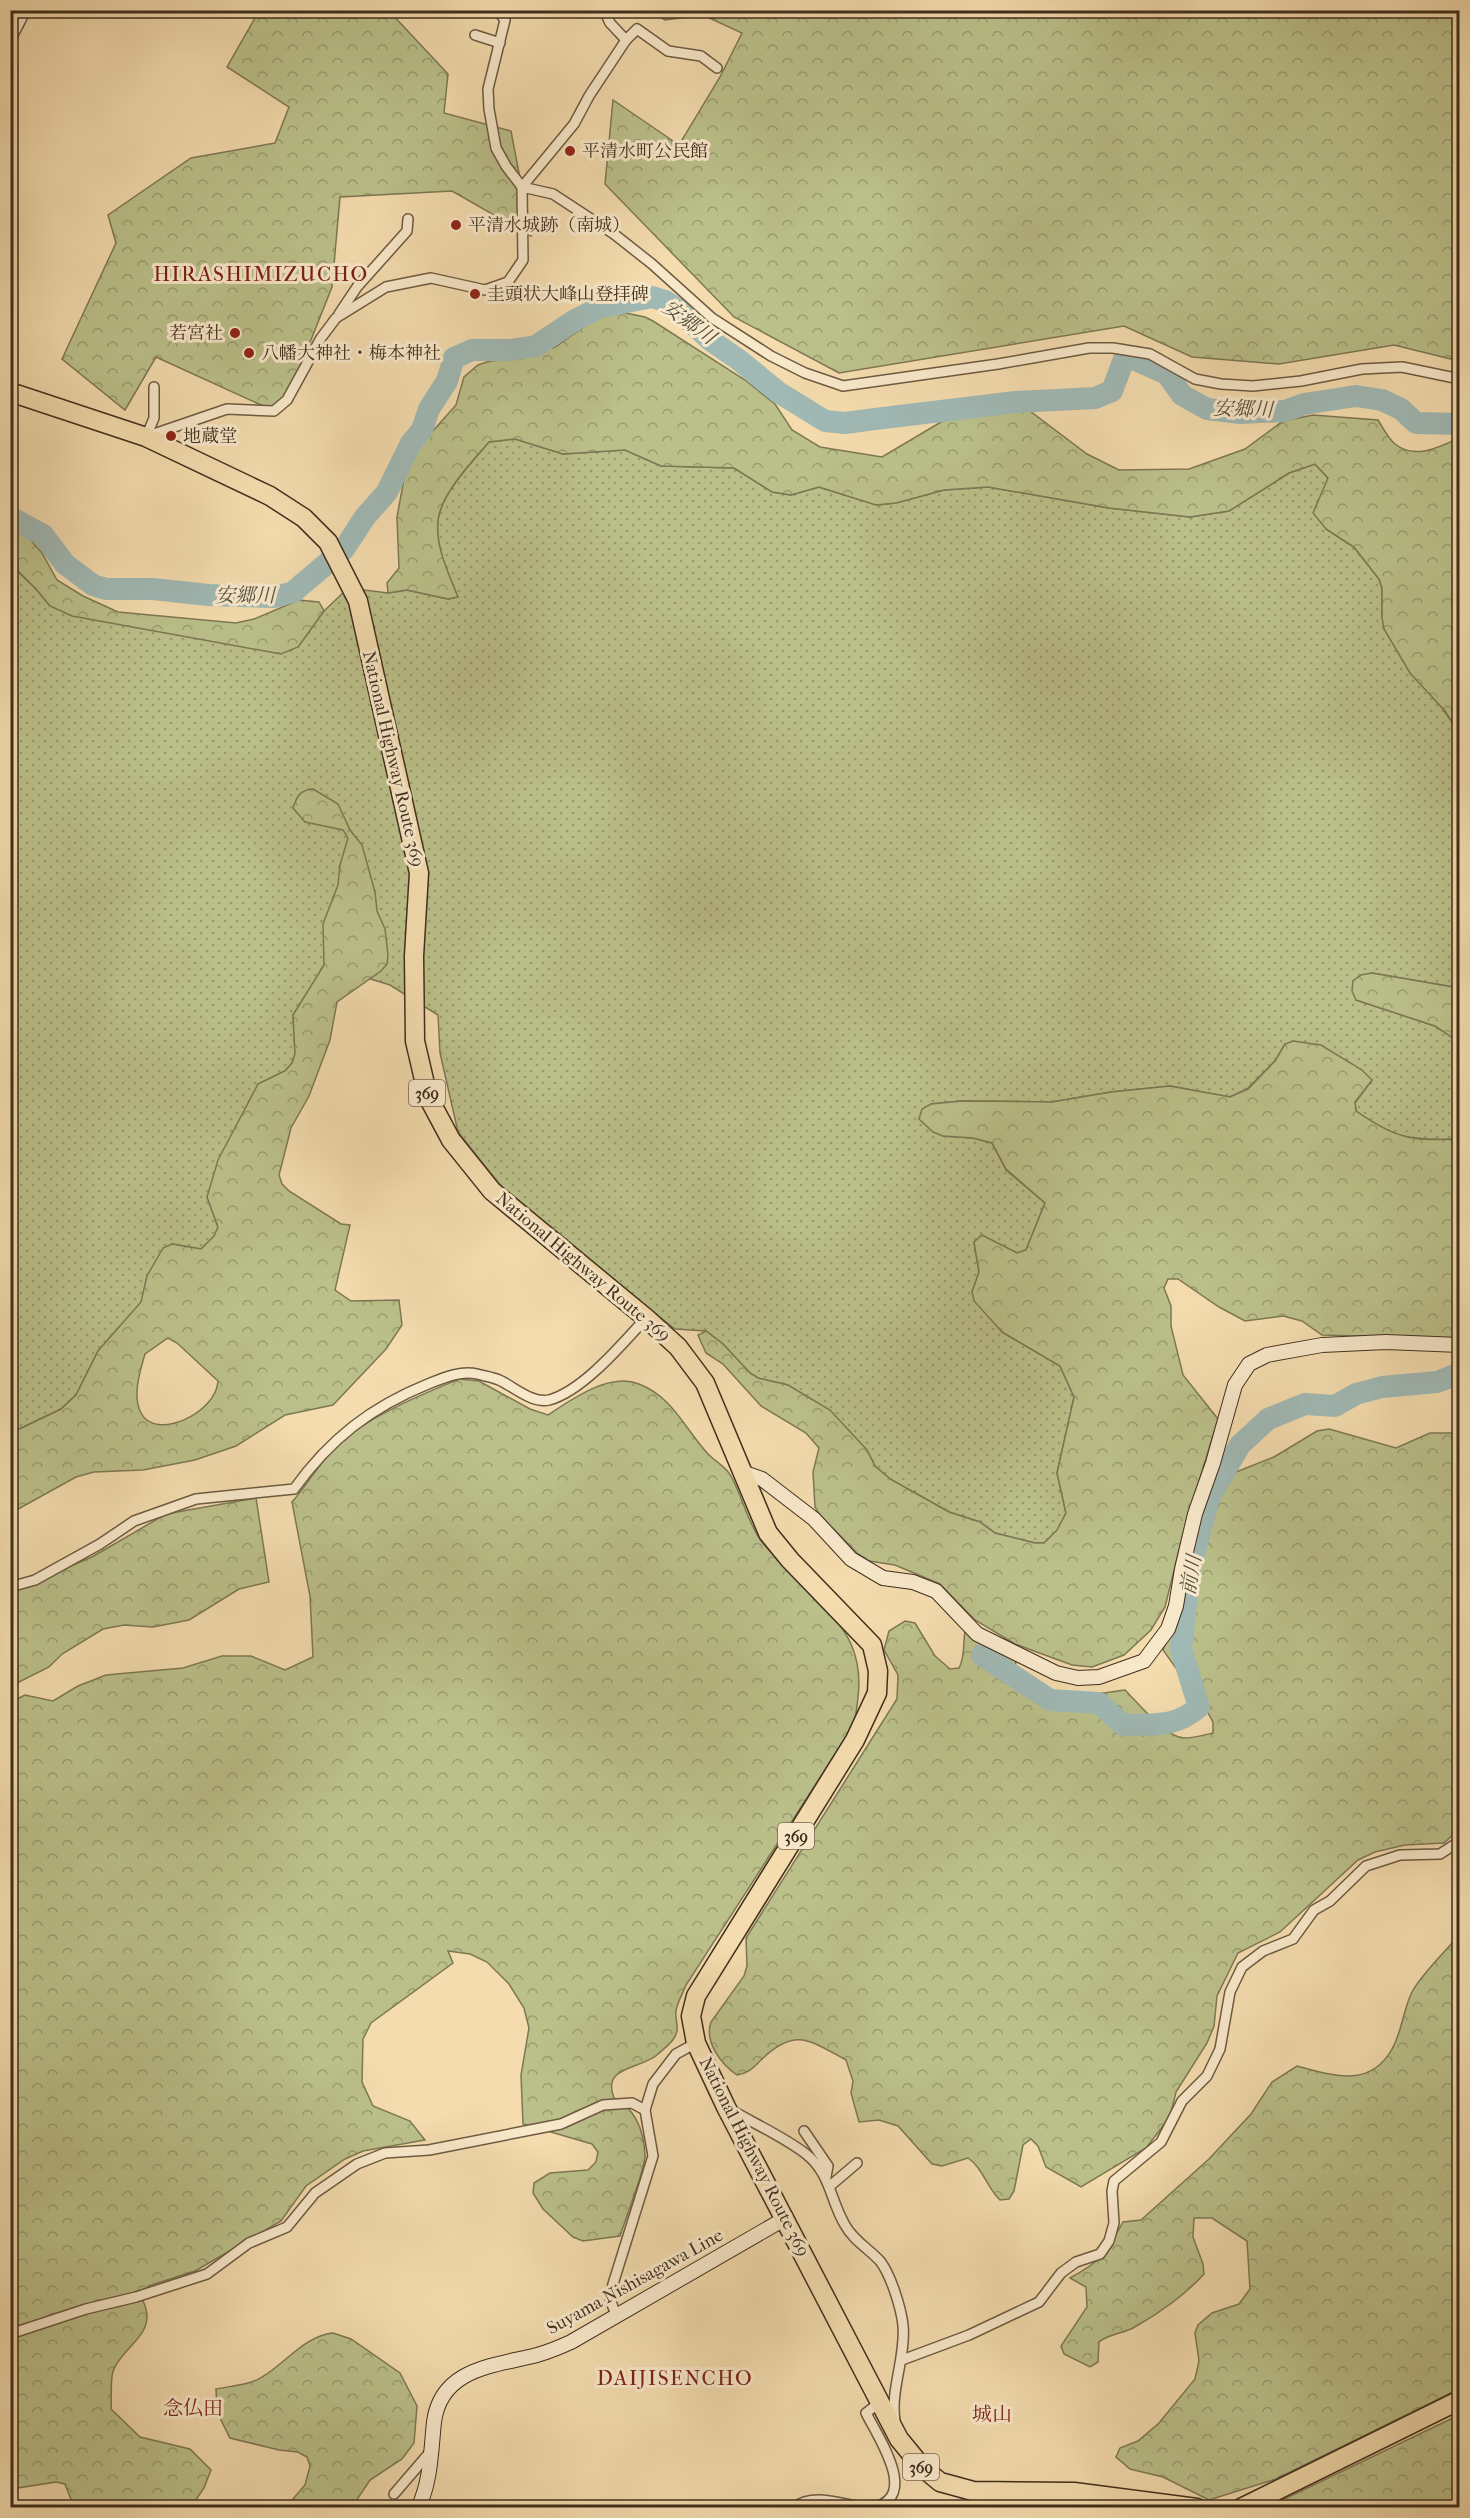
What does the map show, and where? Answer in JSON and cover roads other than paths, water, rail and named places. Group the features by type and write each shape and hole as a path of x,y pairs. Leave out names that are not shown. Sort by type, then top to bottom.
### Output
{"highway":[{"name":"National Highway Route 369","path":"10,392 146,437 270,496 304,518 328,542 357,598 419,873 414,956 415,1041 428,1097 451,1140 492,1191 678,1347 705,1383 768,1533 790,1560 872,1645 878,1671 877,1693 855,1740 696,1996 692,2016 696,2043 726,2108 786,2218 899,2439 922,2467 940,2482 973,2491 1074,2492 1197,2508"},
{"path":"1241,2508 1460,2400"}],"main road":[{"path":"742,1472 762,1479 814,1519 851,1559 883,1578 913,1582 936,1591 977,1634 1056,1673 1078,1678 1099,1677 1143,1661 1168,1629 1176,1606 1195,1514 1213,1463 1235,1385 1249,1364 1267,1355 1322,1345 1386,1342 1460,1345"},
{"name":"Suyama Nishisagawa Line","path":"418,2508 427,2483 435,2413 445,2393 460,2378 483,2367 540,2355 561,2346 786,2218"}],"street":[{"path":"10,41 26,10"},
{"path":"336,318 386,287 431,278 485,291 508,282 523,260 522,187 496,148 489,109 488,89 505,20 497,10"},
{"path":"604,10 610,23 626,40"},
{"path":"522,187 574,124 589,96 626,40 637,30 668,51 701,56 717,68"},
{"path":"475,35 500,43"},
{"path":"522,187 553,194 614,234 652,264 712,318 771,356 805,373 843,386 998,364 1089,348 1113,348 1150,354 1196,379 1221,384 1253,386 1301,381 1362,369 1402,367 1460,379"},
{"path":"146,437 227,409 274,411 287,399 321,338 357,287 407,231 408,219"},
{"path":"146,437 154,418 154,387"},
{"path":"10,1587 35,1580 100,1544 134,1521 196,1499 294,1489 313,1462 347,1429 384,1403 449,1376 473,1373 498,1380 535,1398 548,1400 571,1389 604,1362 646,1318"},
{"path":"902,2360 969,2335 1039,2302 1061,2273 1076,2262 1100,2254 1109,2241 1114,2223 1112,2191 1114,2181 1161,2142 1182,2101 1206,2076 1220,2049 1230,1992 1242,1967 1263,1951 1293,1939 1314,1910 1330,1901 1366,1866 1400,1855 1440,1854 1460,1841"},
{"path":"616,2315 610,2299 613,2284 652,2156 645,2110 653,2084 676,2054 696,2043"},
{"path":"10,2334 207,2274 249,2243 287,2227 315,2193 348,2170 385,2153 429,2150 561,2124 603,2105 632,2103 645,2110"},
{"path":"726,2108 807,2154 826,2176 840,2217 849,2232 888,2272 903,2324 902,2360 894,2411 899,2439"},
{"path":"804,2131 828,2166 826,2176"},
{"path":"830,2186 857,2163"},
{"path":"793,2508 810,2500 831,2500 867,2508 880,2506 886,2502 895,2491 894,2470 866,2413 879,2403"},
{"path":"394,2494 431,2451"}],"waterway":[{"name":"安郷川","path":"10,517 43,535 65,564 93,585 106,589 153,589 208,595 275,597 293,592 344,549 365,517 387,492 411,443 422,430 429,409 447,381 454,358 472,350 510,350 536,346 575,320 601,307 652,297 665,301 677,309 710,340 778,392 825,421 845,423 1016,402 1095,398 1112,391 1124,359 1131,358 1167,374 1182,395 1207,409 1240,413 1285,411 1304,404 1356,396 1382,400 1401,409 1416,423 1460,424"},
{"name":"前川","path":"982,1655 1050,1700 1099,1703 1123,1725 1163,1724 1190,1714 1199,1707 1181,1649 1190,1569 1209,1498 1240,1445 1268,1419 1305,1404 1335,1406 1356,1394 1382,1387 1437,1382 1460,1373"}],"place":[{"name":"平清水町公民館","path":"570,151"},
{"name":"平清水城跡（南城）","path":"456,225"},
{"name":"圭頭状大峰山登拝碑","path":"475,294"},
{"name":"若宮社","path":"235,333"},
{"name":"八幡大神社・梅本神社","path":"249,353"},
{"name":"地蔵堂","path":"171,436"}],"district":[{"name":"HIRASHIMIZUCHO","path":"261,274"},
{"name":"DAIJISENCHO","path":"675,2378"},
{"name":"念仏田","path":"193,2408"},
{"name":"城山","path":"992,2414"}]}
